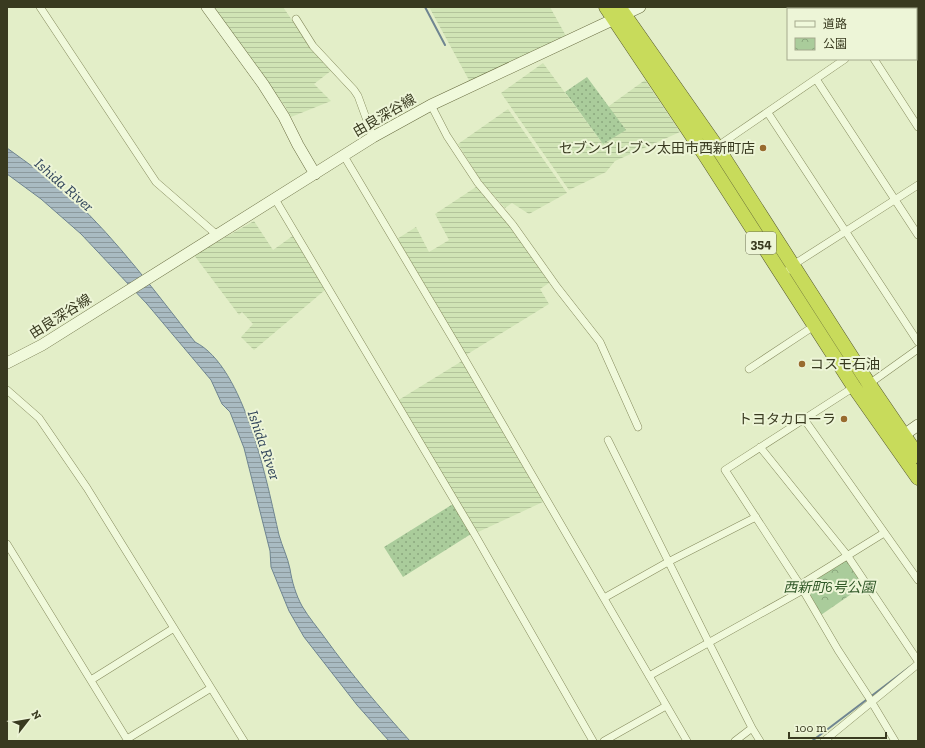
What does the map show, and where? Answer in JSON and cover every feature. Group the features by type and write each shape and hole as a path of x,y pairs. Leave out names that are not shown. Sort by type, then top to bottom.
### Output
{"highway":[{"name":"354","path":"606,7 619,14 716,147 869,384 918,478"},
{"name":"354","path":"619,14 705,155 854,386 898,439 918,456"}],"main road":[{"path":"207,7 263,84 284,117 314,174"},
{"name":"由良深谷線","path":"7,363 42,345 373,137 432,105 619,14 640,7"},
{"path":"898,439 918,425"}],"street":[{"path":"40,7 156,182 217,235"},
{"path":"917,17 918,21"},
{"path":"296,19 313,46 358,96 373,137"},
{"path":"705,155 844,60"},
{"path":"875,60 918,127"},
{"path":"816,79 918,235"},
{"path":"432,105 447,136 478,182 513,225 557,287 600,342 638,427"},
{"path":"768,113 918,342"},
{"path":"344,156 687,741"},
{"path":"782,276 793,265 918,185"},
{"path":"275,199 476,535 593,741"},
{"path":"749,369 814,326"},
{"path":"869,384 918,349"},
{"path":"854,386 725,470 802,588 838,650 895,741"},
{"path":"7,390 39,418 88,488 244,741"},
{"path":"804,419 918,580"},
{"path":"608,440 668,562 760,741"},
{"path":"760,447 847,555 918,661"},
{"path":"604,598 668,562 756,517"},
{"path":"649,676 709,643 802,588 847,555 884,533"},
{"path":"7,544 127,740 211,688"},
{"path":"90,680 174,628"},
{"path":"825,741 918,664"},
{"path":"604,741 666,706"},
{"path":"735,741 752,728"}],"green space":[{"path":"212,7 283,7 312,49 332,70 314,84 331,101 291,117 285,106"},
{"path":"429,7 550,7 566,36 470,82"},
{"path":"543,63 603,144 609,106 645,80 680,132 615,161 606,172 569,190 501,93"},
{"path":"587,77 626,130 603,144 565,92"},
{"path":"508,109 567,193 529,214 512,203 505,208 481,181 458,144"},
{"path":"479,185 552,281 540,289 549,304 466,355 397,239 416,227 429,252 449,240 435,214"},
{"path":"254,221 273,250 294,235 325,290 254,350 241,337 253,324 242,312 239,315 194,255"},
{"path":"462,361 545,501 476,533 397,401"},
{"path":"453,504 471,534 403,577 384,547"},
{"name":"西新町6号公園","path":"847,555 866,584 818,617 800,585"}],"shaded area":[{"path":"7,148 72,198 89,215 121,250 195,342 212,355 228,375 251,428 268,486 279,535 288,561 294,588 300,602 345,665 410,741 389,741 357,705 304,637 289,611 271,567 270,551 244,448 230,412 222,404 211,380 147,304 81,234 41,199 7,174"}],"waterway":[{"path":"425,7 445,45"},
{"path":"812,741 911,666"}],"place":[{"name":"セブンイレブン太田市西新町店","path":"763,148"},
{"name":"コスモ石油","path":"802,364"},
{"name":"トヨタカローラ","path":"844,419"}],"water label":[{"name":"Ishida River","path":"64,185"},
{"name":"Ishida River","path":"264,445"}]}
